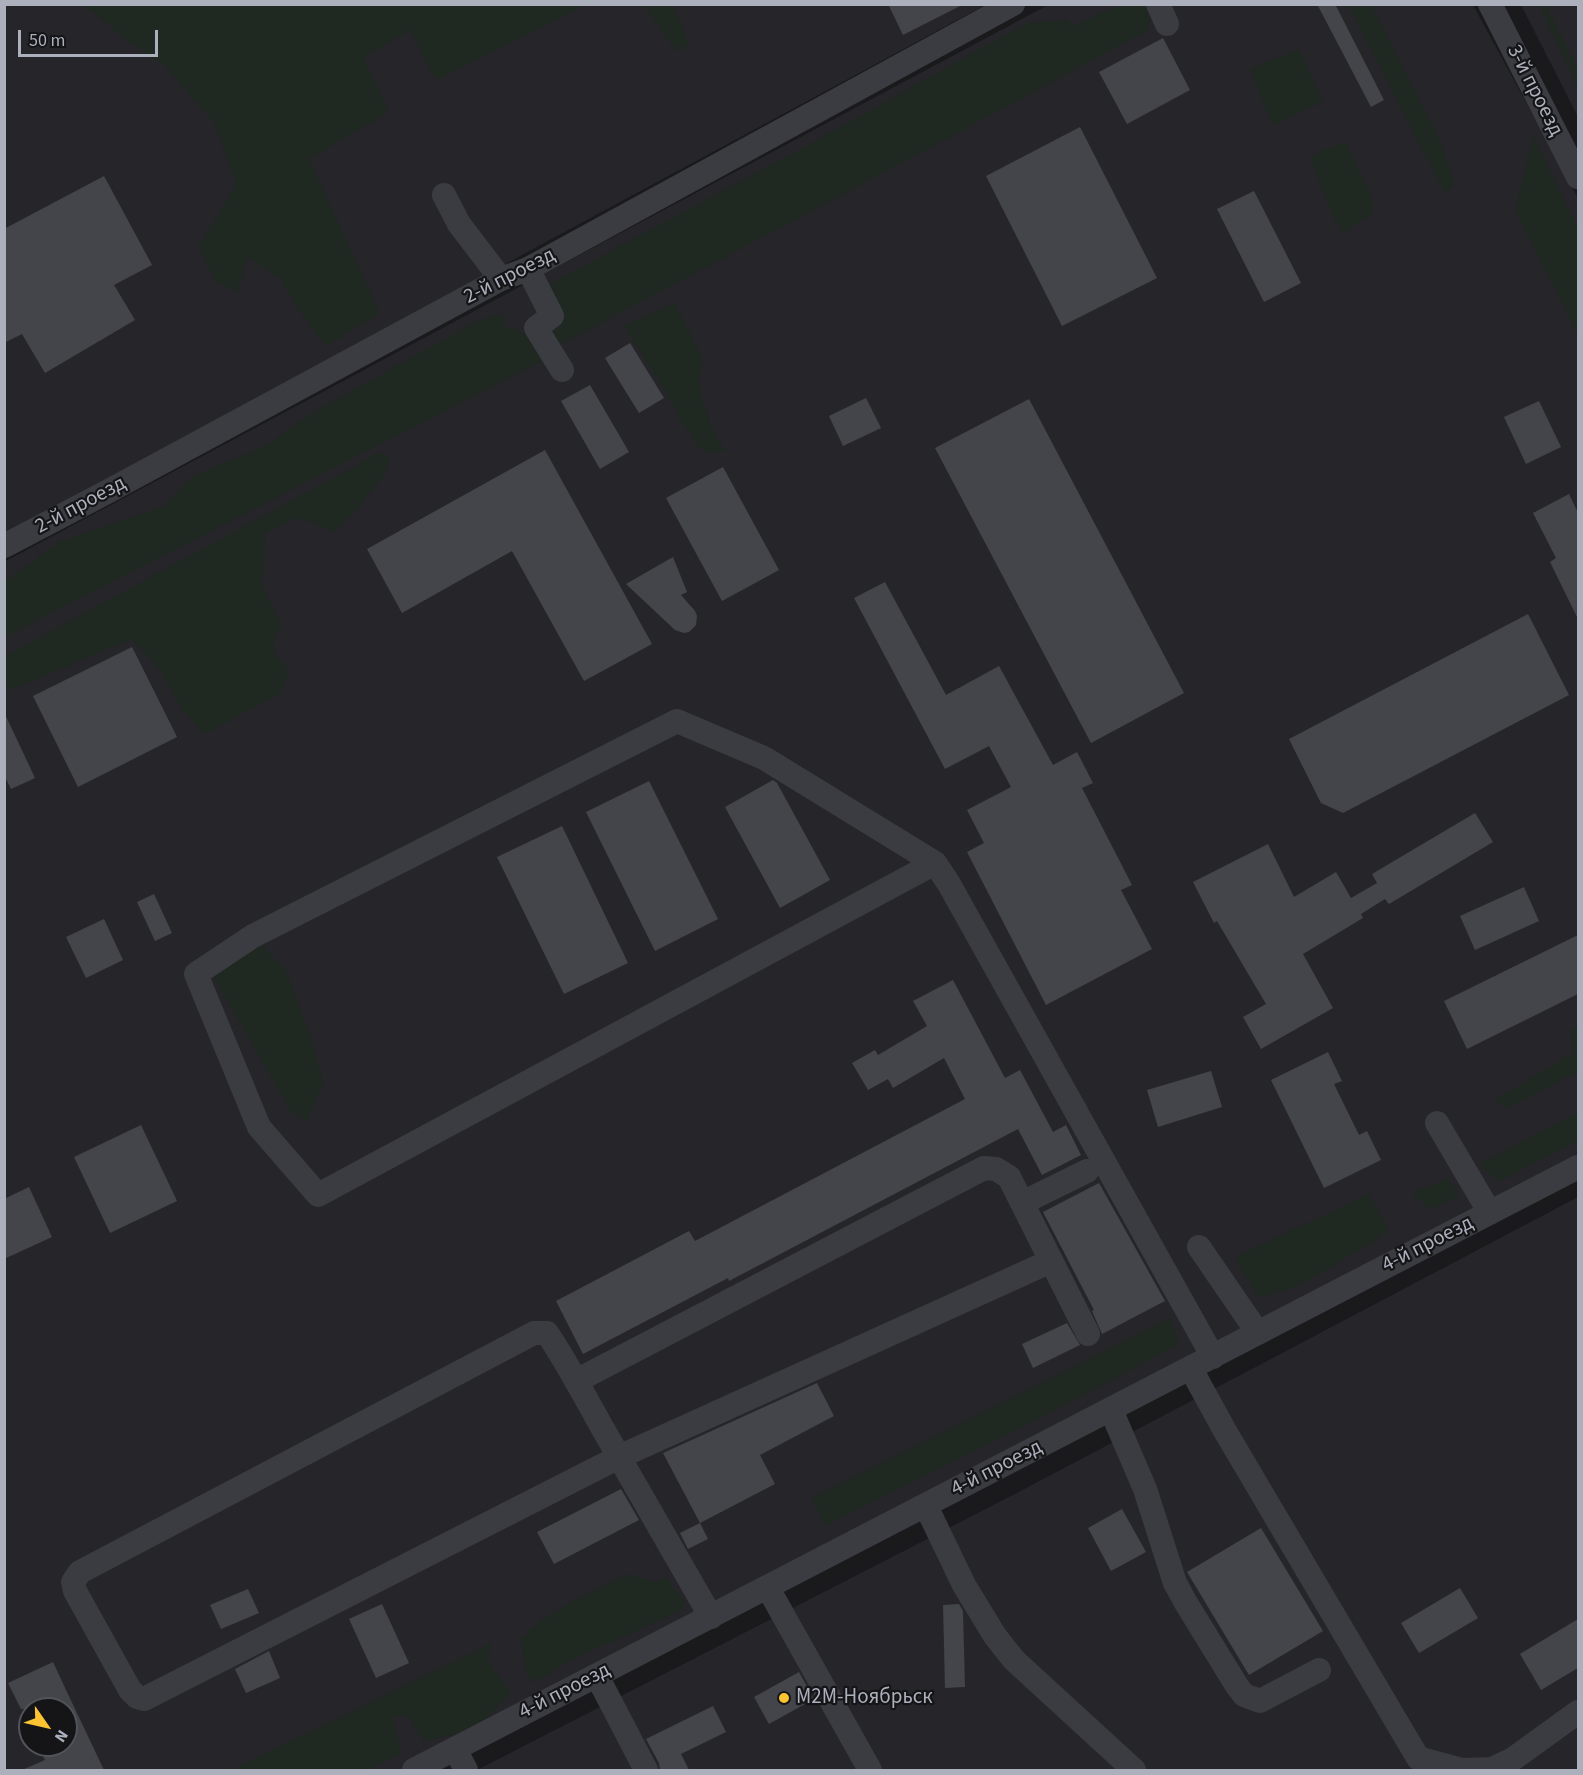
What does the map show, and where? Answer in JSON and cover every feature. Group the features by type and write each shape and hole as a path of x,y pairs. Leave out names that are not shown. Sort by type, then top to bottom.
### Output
{"street":[{"name":"2-й проезд","path":"4,546 105,494 501,279 528,269 1013,4"},
{"name":"3-й проезд","path":"1490,4 1577,172"},
{"path":"444,195 459,224 501,279"},
{"path":"528,269 552,316 536,328 562,370"},
{"path":"935,863 318,1195 260,1127 196,974 253,936 677,722 764,758 935,863 949,884 1213,1357"},
{"path":"1437,1123 1490,1213"},
{"name":"4-й проезд","path":"414,1770 1578,1167"},
{"path":"576,1381 984,1168 996,1169 1009,1176 1088,1334"},
{"path":"1022,1203 1087,1171"},
{"path":"1200,1247 1258,1333"},
{"path":"711,1617 619,1457 576,1381 547,1333 534,1333 80,1572 74,1582 75,1591 130,1690 137,1697 144,1699 619,1457 1051,1261"},
{"path":"1191,1369 1225,1431 1418,1758 1462,1770 1492,1769 1513,1759 1578,1712"},
{"path":"1111,1410 1145,1489 1175,1583 1244,1695 1260,1701 1319,1670"},
{"path":"926,1506 964,1585 995,1636 1014,1660 1134,1770"},
{"path":"768,1588 870,1770"},
{"path":"597,1676 646,1770"},
{"path":"455,1749 466,1770"}],"shaded area":[{"path":"5,5 985,5 5,534"},
{"path":"84,5 586,5 436,80 410,30 364,58 389,112 309,159 380,313 326,346 298,309 278,276 247,258 237,293 215,281 199,246 236,185 215,124 165,66 128,41"},
{"path":"644,5 673,5 689,44 676,51"},
{"path":"1048,5 1473,5 1578,198 1578,1156 405,1770 5,1770 4,562"},
{"path":"1119,5 1144,5 1150,23 1148,30 558,346 546,330 554,305 550,284 817,140 1027,23 1069,20 1069,28"},
{"path":"1348,5 1371,5 1440,140 1455,184 1445,193"},
{"path":"1521,5 1578,5 1578,117"},
{"path":"1539,5 1546,5 1578,71 1578,87"},
{"path":"1299,49 1323,102 1272,125 1250,69"},
{"path":"1533,136 1578,229 1578,334 1515,211"},
{"path":"1345,141 1372,197 1373,213 1343,233 1332,215 1310,157"},
{"path":"675,303 703,359 699,379 703,403 713,432 725,450 712,453 701,449 681,421 668,395 624,326"},
{"path":"502,313 504,327 512,328 529,337 542,361 5,637 4,582 61,541 164,506 193,476 265,446 312,413 477,321"},
{"path":"381,452 391,459 383,477 334,532 299,518 265,532 262,586 282,626 274,640 274,650 290,672 278,695 204,734 182,709 160,670 132,639 10,690 5,679 5,656"},
{"path":"260,943 285,969 310,1034 323,1082 307,1121 292,1113 214,977"},
{"path":"1578,1028 1578,1071 1508,1108 1495,1101 1574,1052 1570,1031"},
{"path":"1578,1113 1578,1140 1507,1178 1495,1180 1479,1164"},
{"path":"1447,1178 1460,1195 1431,1210 1412,1194"},
{"path":"1369,1194 1388,1230 1375,1241 1295,1288 1258,1297 1235,1257"},
{"path":"1578,1197 1578,1770 477,1770 1011,1496"},
{"path":"1170,1318 1179,1344 1088,1393 825,1526 812,1498"},
{"path":"629,1574 652,1582 666,1578 686,1603 676,1613 586,1653 531,1683 526,1670 521,1639 541,1620 573,1601"},
{"path":"492,1643 487,1660 511,1692 477,1728 424,1742 409,1716 392,1717 402,1753 369,1770 232,1770"}],"building":[{"path":"888,4 964,4 903,35"},
{"path":"1317,4 1335,4 1384,100 1371,107"},
{"path":"1163,38 1190,90 1127,124 1099,72"},
{"path":"1080,127 1157,278 1062,326 986,176"},
{"path":"104,176 152,265 114,285 135,320 45,373 22,334 4,343 4,229"},
{"path":"1254,191 1301,283 1264,302 1217,209"},
{"path":"630,343 664,398 639,413 605,358"},
{"path":"590,385 629,452 600,469 561,401"},
{"path":"866,398 881,428 843,446 829,416"},
{"path":"1029,399 1184,693 1091,743 935,448"},
{"path":"1539,401 1561,447 1526,464 1504,417"},
{"path":"545,450 652,644 584,681 512,551 402,613 367,549"},
{"path":"723,467 779,570 722,601 666,498"},
{"path":"1569,494 1578,513 1578,619 1550,562 1556,558 1533,513"},
{"path":"673,557 687,592 681,595 697,616 696,625 689,632 684,633 675,630 626,584"},
{"path":"885,582 946,695 999,666 1053,765 1077,752 1093,783 1082,788 1132,885 1121,890 1152,949 1046,1005 967,852 984,843 967,810 1011,787 989,746 945,769 854,598"},
{"path":"1528,614 1569,695 1343,813 1321,803 1289,739"},
{"path":"132,647 177,737 78,787 33,696"},
{"path":"4,712 35,778 11,789 4,775"},
{"path":"773,780 777,783 830,880 780,908 725,807"},
{"path":"649,781 718,919 655,951 586,812"},
{"path":"1475,813 1493,842 1389,904 1385,899 1361,914 1363,918 1303,954 1333,1008 1261,1049 1243,1017 1266,1004 1217,921 1214,923 1193,882 1268,844 1294,897 1336,872 1351,898 1377,883 1372,874"},
{"path":"562,826 628,963 564,994 497,857"},
{"path":"1524,887 1539,921 1475,950 1460,916"},
{"path":"154,894 172,933 155,941 137,902"},
{"path":"104,919 123,960 86,978 66,937"},
{"path":"1578,935 1578,994 1467,1049 1444,1001"},
{"path":"953,980 1005,1078 1020,1070 1053,1132 1066,1125 1081,1155 1042,1175 1018,1129 729,1281 728,1278 583,1354 556,1301 689,1231 695,1241 965,1099 944,1058 893,1088 888,1079 868,1090 852,1063 875,1050 878,1055 927,1026 913,1001"},
{"path":"1328,1052 1342,1081 1334,1084 1359,1135 1367,1131 1381,1160 1324,1188 1271,1080"},
{"path":"1211,1071 1222,1107 1158,1127 1147,1090"},
{"path":"141,1125 177,1201 110,1233 74,1157"},
{"path":"1099,1183 1165,1301 1102,1334 1092,1311 1094,1310 1043,1212"},
{"path":"29,1187 52,1237 4,1259 4,1199"},
{"path":"1067,1323 1080,1345 1033,1368 1022,1344"},
{"path":"817,1383 834,1416 760,1455 775,1484 700,1523 663,1453"},
{"path":"621,1489 639,1520 554,1564 537,1532"},
{"path":"1122,1509 1146,1552 1111,1571 1088,1528"},
{"path":"700,1523 708,1539 688,1549 680,1533"},
{"path":"1261,1528 1323,1631 1249,1675 1187,1572"},
{"path":"1460,1588 1478,1618 1419,1653 1401,1623"},
{"path":"248,1589 259,1613 221,1629 210,1605"},
{"path":"382,1604 409,1663 376,1678 349,1619"},
{"path":"959,1604 963,1611 965,1687 945,1688 943,1605"},
{"path":"1578,1619 1578,1668 1541,1690 1520,1654"},
{"path":"269,1651 280,1678 246,1693 235,1669"},
{"path":"53,1662 70,1697 18,1697 18,1703 8,1683"},
{"name":"М2М-Ноябрьск","path":"799,1672 814,1699 769,1724 754,1697"},
{"path":"713,1706 726,1732 681,1754 689,1770 660,1770 659,1763 646,1739"},
{"path":"78,1715 104,1770 22,1770 45,1760 44,1757 78,1757"}],"place":[{"name":"М2М-Ноябрьск","path":"784,1698"}]}
